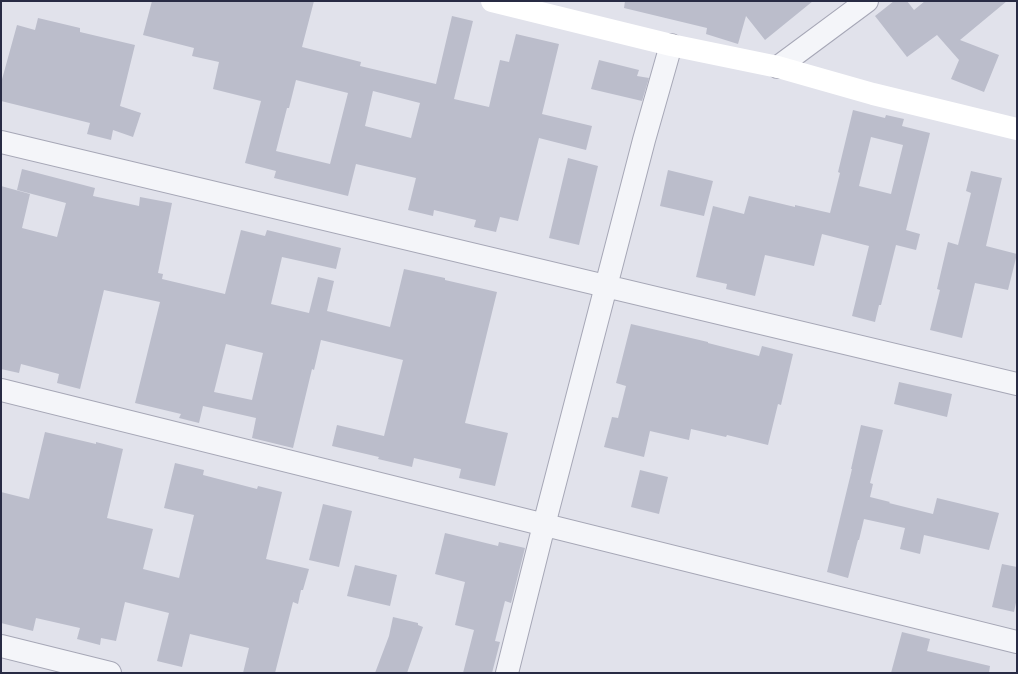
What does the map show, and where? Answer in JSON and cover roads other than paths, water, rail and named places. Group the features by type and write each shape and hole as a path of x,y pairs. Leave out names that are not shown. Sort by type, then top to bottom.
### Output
{"street":[{"path":"492,1 671,45 778,67 873,94 1017,129"},
{"path":"778,67 867,1"},
{"path":"507,673 644,140 671,45"},
{"path":"1,142 1017,384"},
{"path":"1,390 1017,642"},
{"path":"1,646 110,673"}]}
